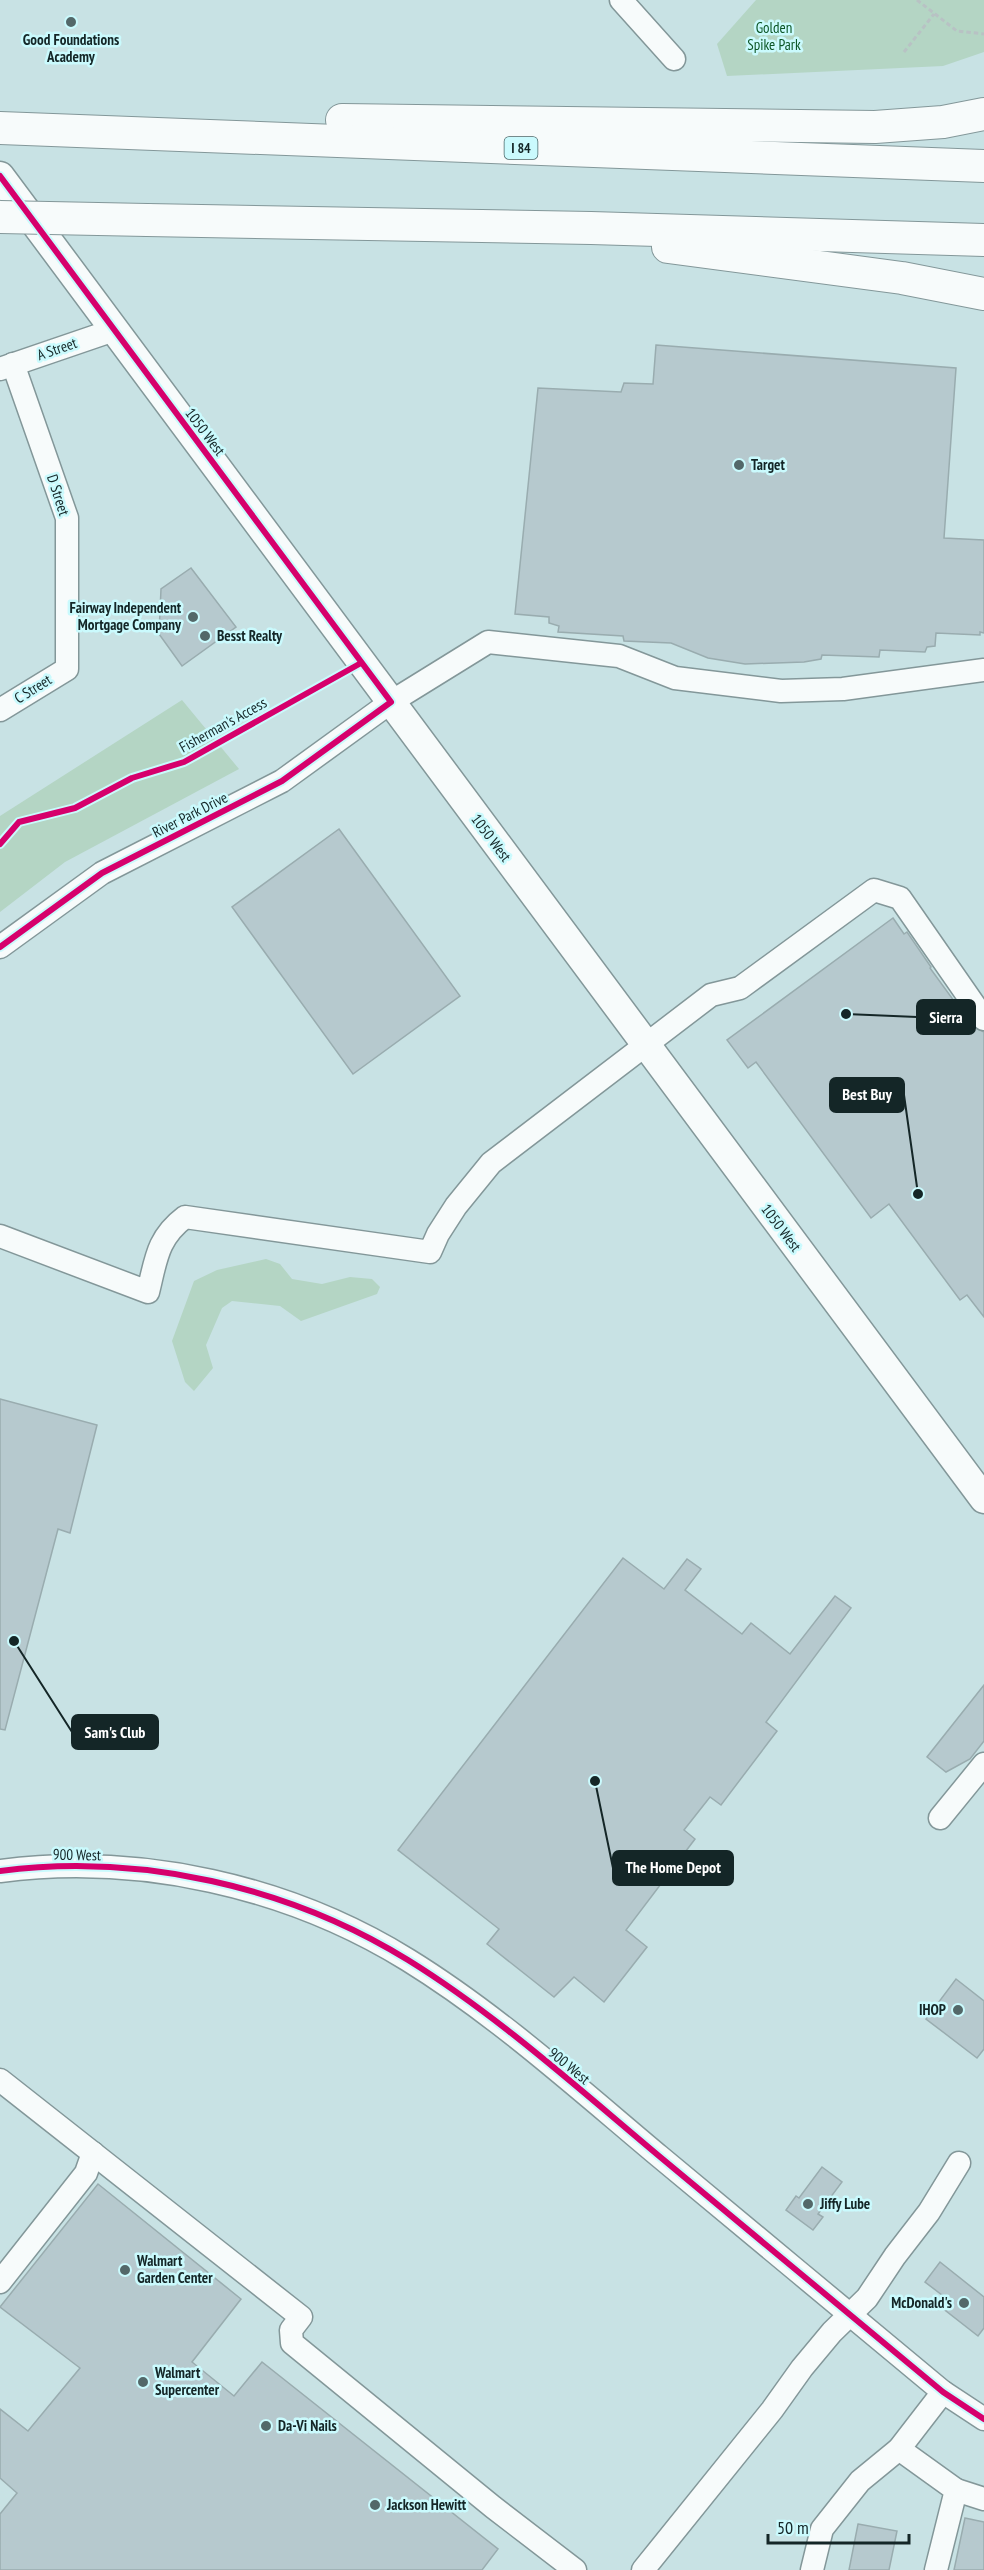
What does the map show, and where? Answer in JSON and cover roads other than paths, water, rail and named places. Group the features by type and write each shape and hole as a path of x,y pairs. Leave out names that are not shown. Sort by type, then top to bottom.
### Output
{"highway":[{"path":"57,130 151,118 875,128 943,122 984,114"},
{"name":"I 84","path":"0,128 984,166"},
{"path":"0,217 591,228 984,240"},
{"path":"591,228 678,250 902,278 984,294"}],"main road":[{"name":"1050 West","path":"0,176 645,1046 983,1496"}],"street":[{"path":"621,0 674,59"},
{"name":"A Street","path":"6,367 114,330"},
{"name":"D Street","path":"6,367 67,518 67,669"},
{"name":"River Park Drive","path":"0,947 102,873 282,781 391,702 488,642 619,656 675,678 781,691 843,689 984,670"},
{"name":"C Street","path":"0,710 67,669"},
{"path":"0,1236 148,1292 162,1241 169,1230 185,1217 429,1252 456,1206 491,1163 711,995 740,988 874,890 900,898 984,1019"},
{"path":"940,1818 984,1764"},
{"name":"900 West","path":"0,1871 22,1868 97,1867 196,1878 256,1892 296,1906 375,1941 453,1990 564,2076 943,2392 984,2419"},
{"path":"0,2080 301,2317 291,2330 292,2343 493,2507 575,2570"},
{"path":"0,2282 86,2173 93,2153"},
{"path":"643,2570 772,2410 802,2368 832,2332 867,2298 895,2256 929,2212 959,2163"},
{"path":"812,2570 822,2529 860,2481 899,2449 943,2392"},
{"path":"899,2449 956,2490 984,2499"},
{"path":"936,2570 956,2490"}],"place":[{"name":"Good Foundations Academy","path":"71,22"},
{"name":"Target","path":"739,465"},
{"name":"Fairway Independent Mortgage Company","path":"193,617"},
{"name":"Besst Realty","path":"205,636"},
{"name":"Sierra","path":"846,1014"},
{"name":"Best Buy","path":"918,1194"},
{"name":"Sam's Club","path":"14,1641"},
{"name":"The Home Depot","path":"595,1781"},
{"name":"IHOP","path":"958,2010"},
{"name":"Jiffy Lube","path":"808,2204"},
{"name":"Walmart Garden Center","path":"125,2270"},
{"name":"McDonald's","path":"964,2303"},
{"name":"Walmart Supercenter","path":"143,2382"},
{"name":"Da-Vi Nails","path":"266,2426"},
{"name":"Jackson Hewitt","path":"375,2505"}],"park label":[{"name":"Golden Spike Park","path":"774,36"}]}
